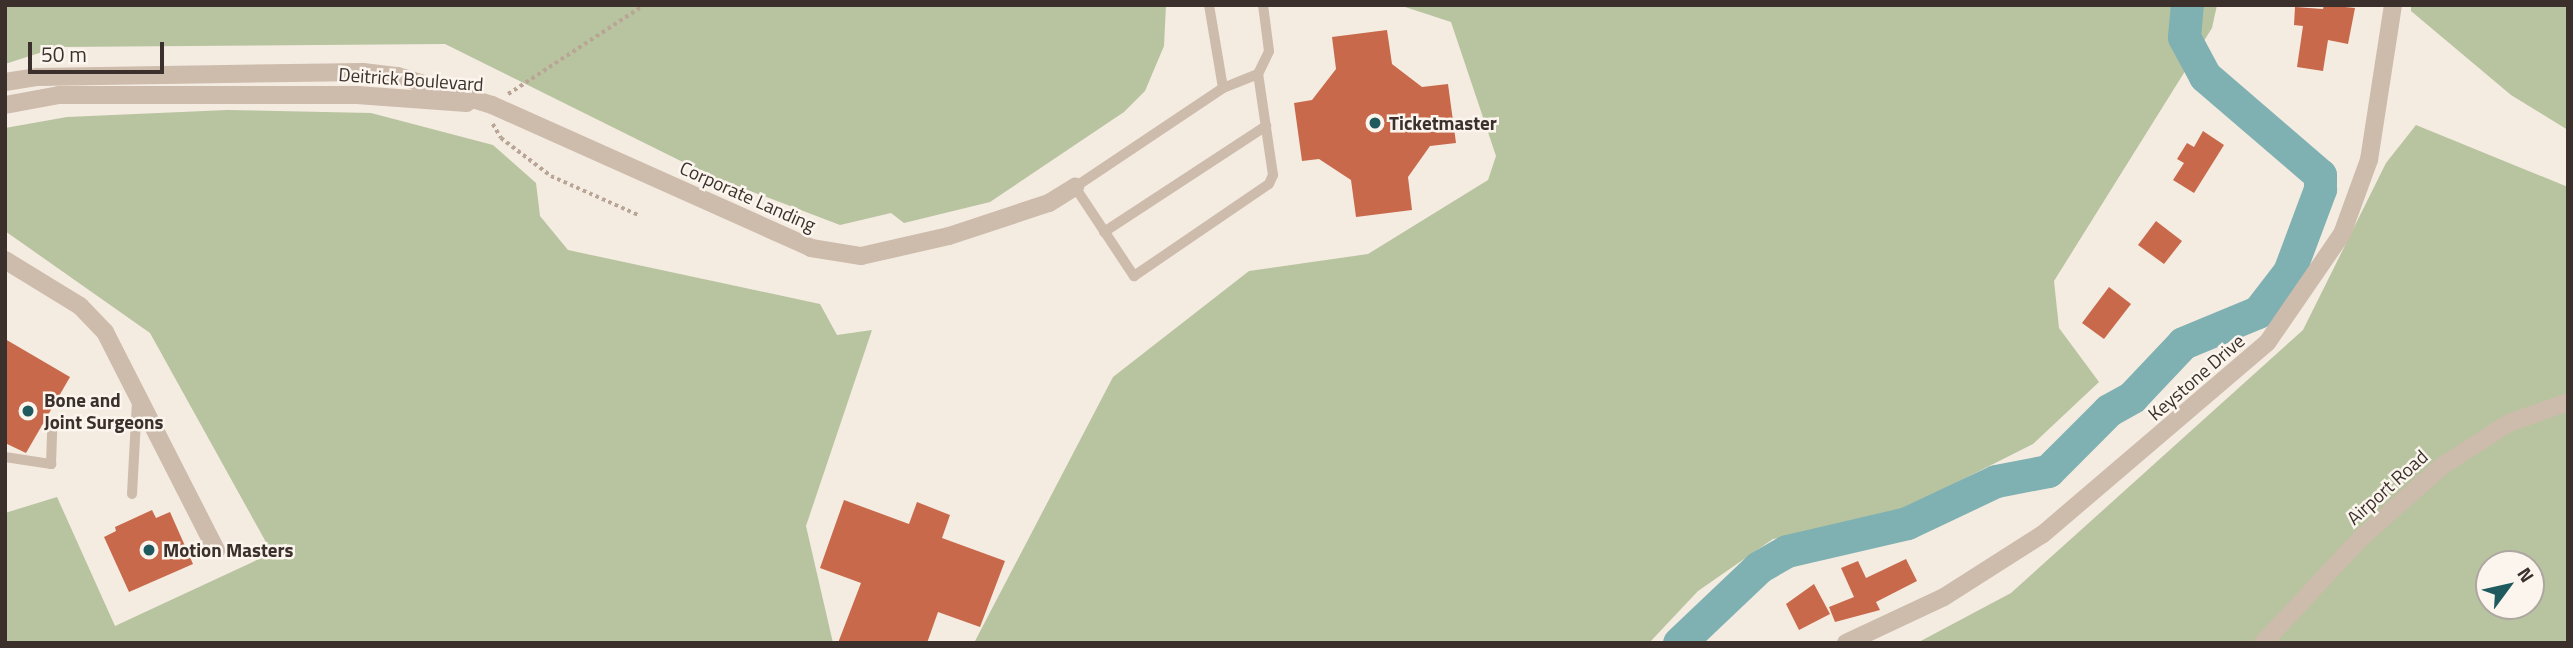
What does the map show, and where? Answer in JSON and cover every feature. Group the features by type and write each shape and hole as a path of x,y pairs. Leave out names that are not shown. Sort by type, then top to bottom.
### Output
{"street":[{"name":"Keystone Drive","path":"1846,643 1944,597 2043,534 2267,343 2342,234 2369,160 2393,5"},
{"name":"Deitrick Boulevard","path":"5,82 38,77 363,72 429,83 492,105"},
{"name":"Deitrick Boulevard","path":"5,105 60,95 357,95 492,105"},
{"name":"Corporate Landing","path":"492,105 811,248 861,256 949,236 1049,203 1075,187"},
{"path":"5,260 80,306 105,332 216,550"},
{"name":"Airport Road","path":"2263,643 2361,538 2442,466 2509,423 2568,402"}],"lane":[{"path":"1209,5 1223,88"},
{"path":"1258,74 1223,88 1075,187 1134,276 1269,184 1273,175 1258,74 1269,51 1263,5"},
{"path":"1104,232 1266,126"},
{"path":"132,494 137,391"},
{"path":"5,457 51,464 52,426"}],"path":[{"path":"638,215 551,176 501,138 492,122 492,105 644,5"}],"green space":[{"path":"5,5 1166,5 1164,46 1145,91 1124,112 990,202 904,223 891,213 840,225 711,176 445,44 58,47 5,64"},
{"path":"1399,5 2217,5 2212,28 2054,281 2059,328 2099,382 2033,444 1870,526 1773,539 1698,591 1649,643 974,643 1113,377 1249,271 1368,254 1488,180 1496,156 1451,22"},
{"path":"2411,5 2568,5 2568,130 2511,95 2411,11"},
{"path":"227,110 371,113 493,145 536,183 540,216 568,250 820,304 837,335 872,330 806,526 833,643 5,643 5,513 57,497 115,626 272,553 150,333 5,231 5,128 67,117"},
{"path":"2416,125 2568,187 2568,643 1917,643 2011,593 2303,330 2386,163"}],"building":[{"path":"2324,5 2355,8 2348,44 2328,40 2323,71 2297,67 2303,26 2294,25 2295,7 2323,9"},
{"name":"Ticketmaster","path":"1387,30 1392,64 1422,87 1448,84 1456,143 1430,146 1408,177 1412,210 1356,217 1351,180 1319,159 1302,161 1294,103 1312,100 1336,69 1332,37"},
{"path":"2203,131 2224,145 2194,193 2173,180 2184,163 2177,159 2187,143 2194,147"},
{"path":"2156,221 2182,241 2164,264 2138,245"},
{"path":"2109,287 2131,304 2104,339 2082,323"},
{"name":"Bone and Joint Surgeons","path":"5,339 70,377 26,453 5,443"},
{"path":"844,500 909,524 917,502 950,515 942,538 1005,561 980,627 938,612 927,643 838,643 861,583 820,568"},
{"name":"Motion Masters","path":"152,510 156,518 170,512 193,564 129,592 104,537 116,531 115,527"},
{"path":"1906,559 1917,581 1876,602 1880,610 1835,622 1829,607 1854,597 1841,568 1858,561 1866,578"},
{"path":"1814,584 1830,614 1799,630 1786,604"}],"waterway":[{"path":"1679,643 1759,567 1787,551 1907,523 1996,481 2048,471 2109,410 2132,397 2183,343 2258,312 2289,272 2320,189 2320,175 2205,76 2184,37 2187,5"}],"place":[{"name":"Ticketmaster","path":"1375,123"},
{"name":"Bone and Joint Surgeons","path":"28,411"},
{"name":"Motion Masters","path":"149,550"}]}
